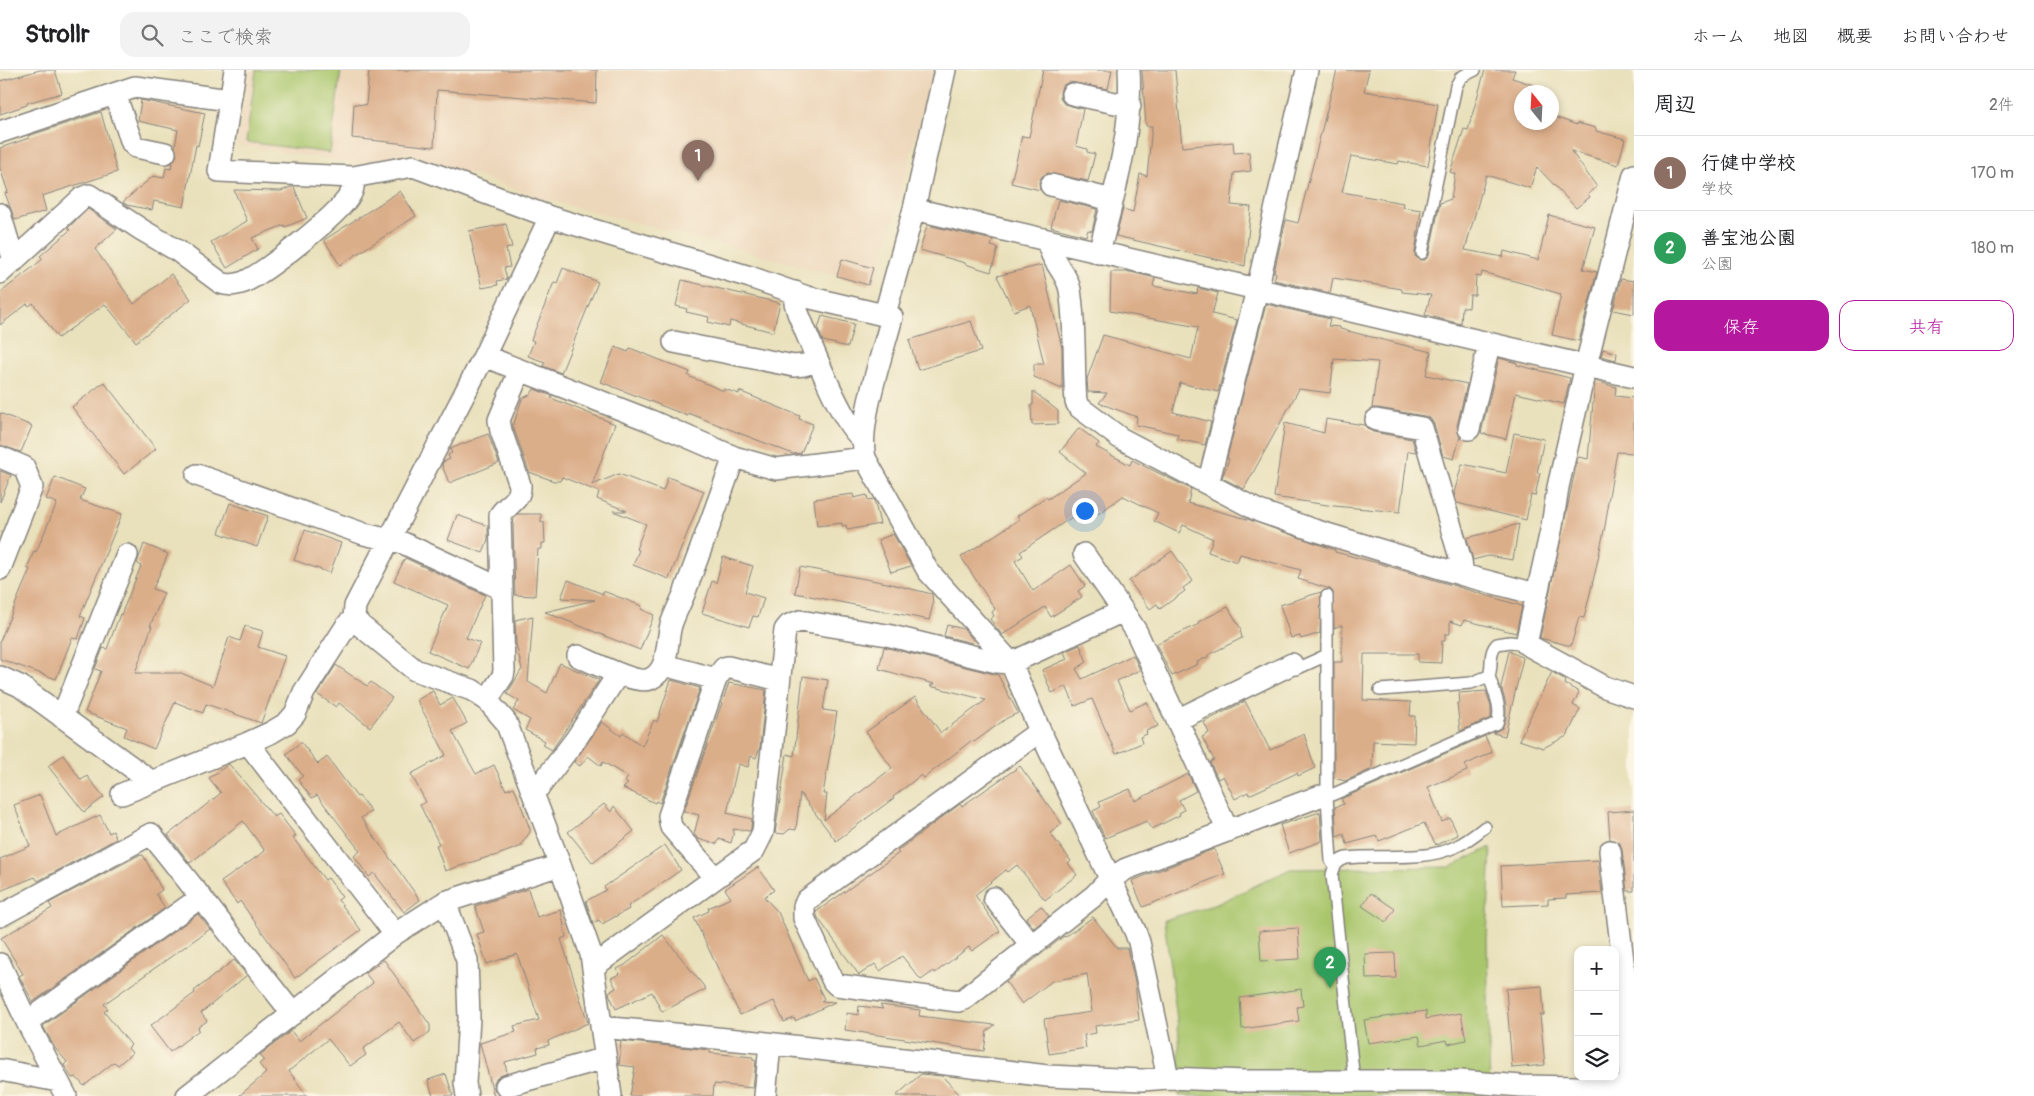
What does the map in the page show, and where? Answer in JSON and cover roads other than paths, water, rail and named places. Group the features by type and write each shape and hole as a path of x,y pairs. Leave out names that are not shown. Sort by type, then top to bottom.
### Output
{"street":[{"path":"235,70 219,171 353,177 413,166 550,217 750,276 808,297 892,317 863,426 864,448"},
{"path":"885,314 914,209 945,70"},
{"path":"1099,253 1127,138 1130,106 1129,70"},
{"path":"1208,484 1257,290 1307,70"},
{"path":"0,132 135,87 229,100"},
{"path":"115,94 132,143 136,147 165,153"},
{"path":"1072,94 1130,106"},
{"path":"1634,175 1558,488 1552,526 1526,644 1604,687 1634,697"},
{"path":"7,267 82,198 89,195 178,251 221,283 228,286 235,285 252,277 294,247 334,212 350,197 353,191 353,177"},
{"path":"1051,185 1112,200"},
{"path":"914,209 1634,377"},
{"path":"0,214 7,267"},
{"path":"122,794 248,743 272,732 292,718 304,692 347,625 354,618 355,606 484,356 550,217"},
{"path":"1048,241 1049,252 1070,288 1074,321 1076,402 1079,407 1120,438 1259,511 1314,530 1463,575 1536,594"},
{"path":"794,292 798,313 818,361 850,426 864,448 928,571 1011,663 1040,731 1140,942 1161,1084"},
{"path":"674,342 794,366 818,361"},
{"path":"1469,429 1489,344"},
{"path":"484,356 652,421 734,457 776,469 864,448"},
{"path":"487,700 503,676 504,671 500,515 503,510 517,499 520,485 504,441 499,420 520,370"},
{"path":"1376,420 1422,428 1461,561 1463,575"},
{"path":"0,457 24,467 32,487 0,567"},
{"path":"578,656 618,674 644,680 650,679 659,672 664,665 671,624 684,595 734,457"},
{"path":"197,475 364,534 403,542 502,589"},
{"path":"1084,554 1136,631 1228,831"},
{"path":"62,717 127,555"},
{"path":"593,967 754,850 760,840 764,822 784,630 789,625 800,621 888,634 997,662 1011,663 1123,611"},
{"path":"354,618 360,626 415,670 472,690 487,700 506,722 560,865 591,954 602,1027 604,1058 612,1096"},
{"path":"1177,720 1292,664"},
{"path":"664,665 716,679"},
{"path":"715,878 671,827 669,816 716,679 724,668 728,667 779,680"},
{"path":"532,790 540,786 576,739 618,674"},
{"path":"0,677 20,686 152,782"},
{"path":"1040,731 807,900 803,913 833,981 841,986 958,1001 968,997 1095,895 1110,879 1126,869 1323,797"},
{"path":"248,743 395,934"},
{"path":"0,916 151,834 293,1014"},
{"path":"602,1027 1048,1076 1142,1080 1161,1084 1246,1081 1460,1081 1521,1086 1632,1088 1625,978 1610,851"},
{"path":"187,1096 395,934 445,902 560,865"},
{"path":"16,1013 201,897"},
{"path":"994,898 1032,946"},
{"path":"445,902 467,960 470,1018 465,1083 468,1096"},
{"path":"0,964 16,1013 62,1088"},
{"path":"765,1096 770,1044"},
{"path":"506,1086 604,1058"},
{"path":"0,1070 62,1088"}],"lane":[{"path":"1422,253 1456,86 1461,77 1474,70"},
{"path":"1327,596 1323,797 1331,861 1335,866"},
{"path":"1323,797 1497,722 1499,718 1497,700 1489,676 1491,653 1497,644 1510,642 1526,644"},
{"path":"1292,664 1296,669 1327,655"},
{"path":"1380,690 1471,683 1489,676"},
{"path":"1354,1081 1332,875 1337,862 1346,858 1435,853 1466,842 1485,827"}],"place":[{"name":"行健中学校","path":"698,181"},
{"name":"善宝池公園","path":"1330,988"}]}
